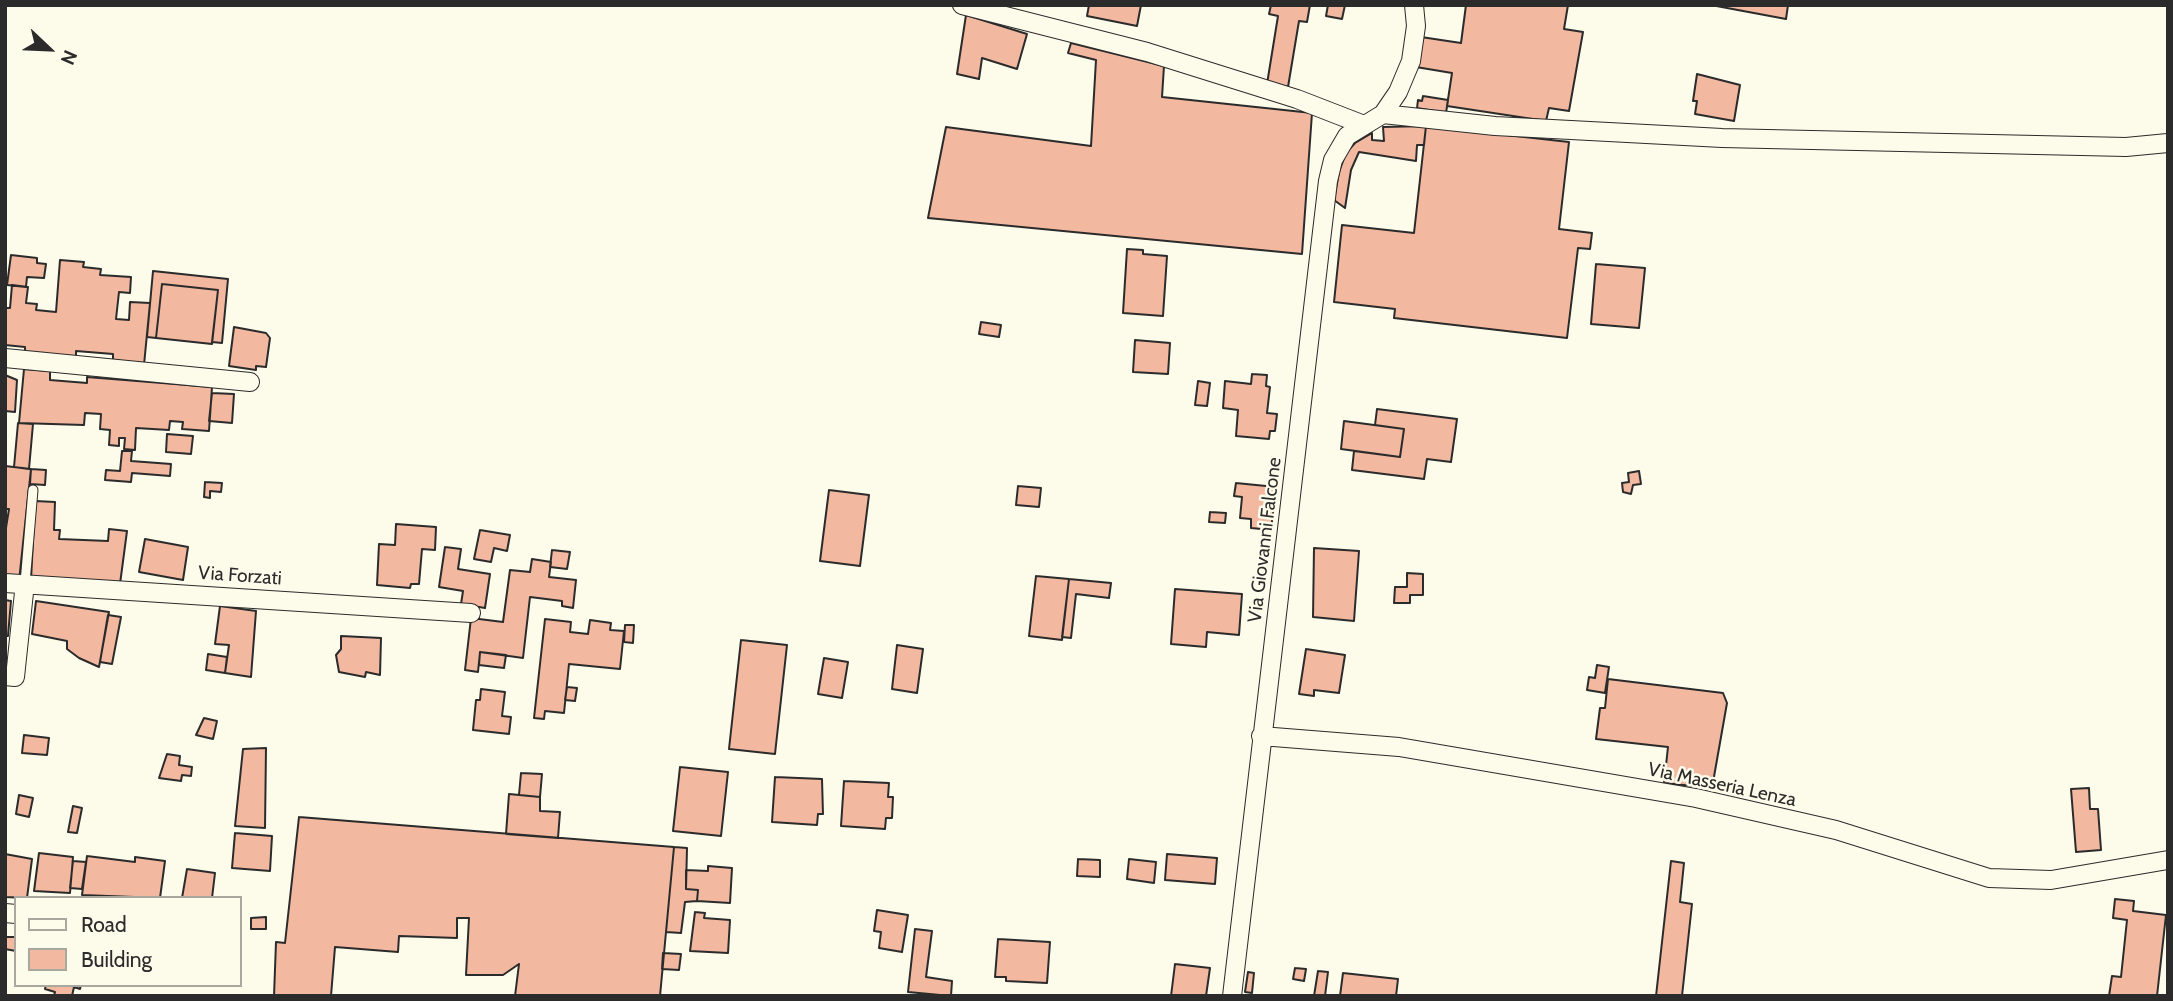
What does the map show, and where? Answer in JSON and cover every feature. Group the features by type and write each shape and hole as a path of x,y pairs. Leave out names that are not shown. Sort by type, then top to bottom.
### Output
{"street":[{"path":"962,5 1147,52 1297,99 1364,125"},
{"path":"1414,5 1416,26 1411,61 1398,92 1383,114 1495,126 1722,138 2126,147 2168,143"},
{"name":"Via Giovanni Falcone","path":"1232,996 1328,181 1333,160 1347,136 1383,114"},
{"path":"5,358 250,382"},
{"name":"Via Forzati","path":"5,583 471,613"},
{"path":"5,676 15,677 25,583"},
{"name":"Via Masseria Lenza","path":"1261,736 1399,747 1696,798 1836,831 1989,878 2051,880 2168,860"}],"lane":[{"path":"25,583 33,490"}],"building":[{"path":"1089,5 1141,5 1137,26 1087,16"},
{"path":"1271,5 1310,5 1307,22 1299,21 1288,87 1267,84 1278,16 1269,14"},
{"path":"1328,5 1345,5 1342,19 1326,16"},
{"path":"1466,5 1568,5 1564,29 1583,32 1569,111 1549,108 1546,121 1447,106 1452,73 1416,67 1421,37 1461,43"},
{"path":"1711,5 1788,5 1786,19"},
{"path":"966,15 1027,34 1017,69 982,58 979,79 957,74"},
{"path":"1071,43 1164,66 1162,97 1312,113 1302,254 928,218 946,127 1091,146 1096,60 1068,53"},
{"path":"1697,74 1740,85 1734,121 1695,114 1697,101 1693,101"},
{"path":"1423,96 1448,100 1446,113 1417,108 1418,100 1422,101"},
{"path":"1426,126 1569,142 1559,229 1592,233 1590,249 1578,248 1567,338 1394,318 1395,309 1334,302 1342,225 1414,233"},
{"path":"1426,126 1424,145 1417,145 1416,161 1359,152 1351,170 1345,208 1334,200 1346,153 1355,143 1372,133 1372,140 1384,141 1383,127"},
{"path":"1127,249 1143,250 1143,254 1167,256 1163,316 1123,313"},
{"path":"11,255 37,258 37,263 46,264 44,278 27,277 26,287 7,285"},
{"path":"60,260 84,262 83,267 101,269 100,275 131,277 130,293 119,292 116,319 129,320 130,302 150,303 144,365 113,362 113,354 76,351 76,358 25,354 25,347 5,345 5,308 10,308 12,285 28,287 26,303 37,304 36,310 56,312"},
{"path":"1596,264 1645,268 1639,328 1591,324"},
{"path":"153,271 228,279 222,343 212,342 218,290 162,284 156,338 147,337"},
{"path":"162,284 218,290 212,344 156,338"},
{"path":"981,322 1001,325 999,337 979,334"},
{"path":"234,327 266,333 270,338 266,367 256,366 256,370 229,366"},
{"path":"1135,340 1170,343 1168,374 1133,372"},
{"path":"24,369 50,371 50,380 87,383 87,377 212,387 209,431 182,429 183,422 170,421 169,430 136,428 135,450 124,449 125,438 119,438 119,446 109,445 110,430 100,429 101,414 85,413 84,425 19,423"},
{"path":"1252,374 1267,375 1266,386 1270,387 1267,413 1277,414 1275,431 1270,431 1269,439 1236,436 1238,410 1223,408 1225,381 1251,384"},
{"path":"5,375 17,380 15,412 5,411"},
{"path":"1198,381 1210,383 1207,406 1195,405"},
{"path":"212,393 234,394 232,423 209,421"},
{"path":"1377,409 1457,419 1451,462 1427,459 1424,479 1352,470 1354,451 1400,457 1404,429 1375,425"},
{"path":"1344,421 1404,429 1400,457 1341,449"},
{"path":"18,423 33,424 29,469 14,467"},
{"path":"167,434 193,436 191,454 166,452"},
{"path":"122,451 132,451 131,461 171,464 170,476 132,473 131,482 105,480 106,470 120,471"},
{"path":"5,466 31,469 19,581 5,579 5,534 9,509 5,509"},
{"path":"31,469 46,470 45,485 30,484"},
{"path":"1639,471 1641,484 1633,485 1631,494 1623,492 1622,483 1629,482 1628,473"},
{"path":"205,482 222,483 221,492 210,491 210,498 204,497"},
{"path":"1236,483 1276,487 1271,530 1251,528 1251,519 1240,518 1242,497 1234,496"},
{"path":"1018,486 1041,488 1039,507 1016,505"},
{"path":"829,490 869,495 860,566 820,561"},
{"path":"35,501 55,502 54,530 60,530 59,539 108,541 109,529 127,531 120,584 31,580"},
{"path":"1210,512 1226,513 1225,523 1209,522"},
{"path":"396,524 436,527 435,550 422,549 419,584 411,584 410,588 377,585 379,544 395,545"},
{"path":"480,530 510,535 507,551 494,548 491,562 474,559"},
{"path":"145,539 188,547 183,580 139,572"},
{"path":"445,547 461,549 458,569 490,574 485,608 461,604 463,591 439,587"},
{"path":"1314,548 1359,551 1354,621 1313,617"},
{"path":"552,550 570,552 567,569 550,567"},
{"path":"532,559 551,562 549,577 576,580 573,608 562,606 562,601 530,597 523,658 480,652 478,672 465,670 471,618 503,622 510,570 530,572"},
{"path":"1407,573 1423,574 1423,595 1410,595 1410,603 1394,603 1395,587 1407,587"},
{"path":"1036,576 1069,579 1062,640 1029,636"},
{"path":"1069,579 1111,583 1109,598 1076,594 1071,638 1062,637"},
{"path":"1175,589 1242,594 1239,635 1207,632 1206,647 1171,644"},
{"path":"5,600 11,601 8,636 5,636"},
{"path":"36,601 109,612 99,667 67,649 67,641 32,634"},
{"path":"220,606 256,611 251,677 225,673 229,645 215,644"},
{"path":"108,615 121,617 112,664 100,662"},
{"path":"545,619 571,622 570,632 588,634 590,620 611,623 610,630 624,631 620,669 569,664 564,713 545,711 544,719 534,718"},
{"path":"625,625 634,625 633,643 624,642"},
{"path":"341,636 381,638 380,675 366,672 365,677 339,672 336,655 341,649"},
{"path":"741,640 787,645 775,754 729,749"},
{"path":"897,645 923,649 917,693 892,689"},
{"path":"1306,649 1345,655 1339,693 1314,690 1314,696 1299,694"},
{"path":"480,652 506,655 504,668 479,665"},
{"path":"208,654 227,657 225,673 206,670"},
{"path":"824,658 848,662 842,698 818,694"},
{"path":"1597,665 1609,667 1605,693 1587,690 1589,677 1595,678"},
{"path":"1608,679 1723,693 1727,703 1712,788 1664,783 1668,747 1596,739 1600,708 1605,708"},
{"path":"567,687 577,688 575,701 565,700"},
{"path":"481,689 505,692 502,716 511,717 509,734 473,730 476,700 480,700"},
{"path":"204,718 217,721 213,739 196,735"},
{"path":"24,735 49,738 47,755 22,753"},
{"path":"266,748 265,828 235,826 243,749"},
{"path":"167,754 180,756 179,765 192,767 191,776 182,775 181,781 159,778"},
{"path":"680,767 728,772 721,836 673,831"},
{"path":"521,773 542,774 540,797 519,795"},
{"path":"775,777 822,779 823,814 818,814 817,825 772,822"},
{"path":"844,781 889,783 888,797 893,797 892,818 886,818 885,829 841,826"},
{"path":"2089,788 2090,809 2098,809 2101,850 2076,852 2071,789"},
{"path":"509,794 540,797 540,811 560,812 558,838 506,834"},
{"path":"19,795 33,798 29,817 16,814"},
{"path":"73,806 82,808 77,833 68,832"},
{"path":"299,817 674,847 660,996 515,996 519,964 503,975 466,975 469,918 457,918 457,938 399,936 398,952 335,947 331,996 274,996 276,942 285,943"},
{"path":"235,833 272,836 270,871 232,868"},
{"path":"674,847 687,848 686,889 698,890 697,901 685,902 681,933 666,932"},
{"path":"39,853 73,857 70,893 34,891"},
{"path":"5,854 32,859 27,896 5,897"},
{"path":"1167,854 1217,858 1215,884 1165,880"},
{"path":"87,856 135,862 135,857 165,861 160,896 82,895"},
{"path":"1078,859 1100,860 1100,877 1077,876"},
{"path":"1129,859 1156,862 1154,883 1127,879"},
{"path":"73,861 86,862 82,889 70,888"},
{"path":"1671,861 1684,863 1680,902 1692,904 1682,996 1656,996"},
{"path":"708,866 732,868 730,903 697,901 698,890 686,889 686,870 708,871"},
{"path":"187,869 215,873 212,896 182,896"},
{"path":"2115,899 2134,901 2133,911 2166,915 2157,996 2109,996 2112,976 2121,977 2127,920 2113,918"},
{"path":"877,910 908,915 902,952 879,948 881,932 874,931"},
{"path":"695,912 705,913 704,918 730,920 728,953 690,951"},
{"path":"266,917 266,929 251,929 251,918"},
{"path":"915,929 932,931 926,977 952,981 951,996 908,992"},
{"path":"5,937 14,937 14,951 5,949"},
{"path":"998,939 1050,942 1047,983 1006,981 1006,977 995,977"},
{"path":"663,953 681,954 679,970 662,969"},
{"path":"1175,964 1210,968 1206,996 1171,996"},
{"path":"1295,968 1306,969 1304,981 1293,979"},
{"path":"1318,971 1328,972 1325,996 1314,996"},
{"path":"1248,972 1254,973 1252,993 1245,992"},
{"path":"1343,973 1398,979 1396,996 1340,996"},
{"path":"74,987 72,996 54,996 55,992 45,989"}]}
